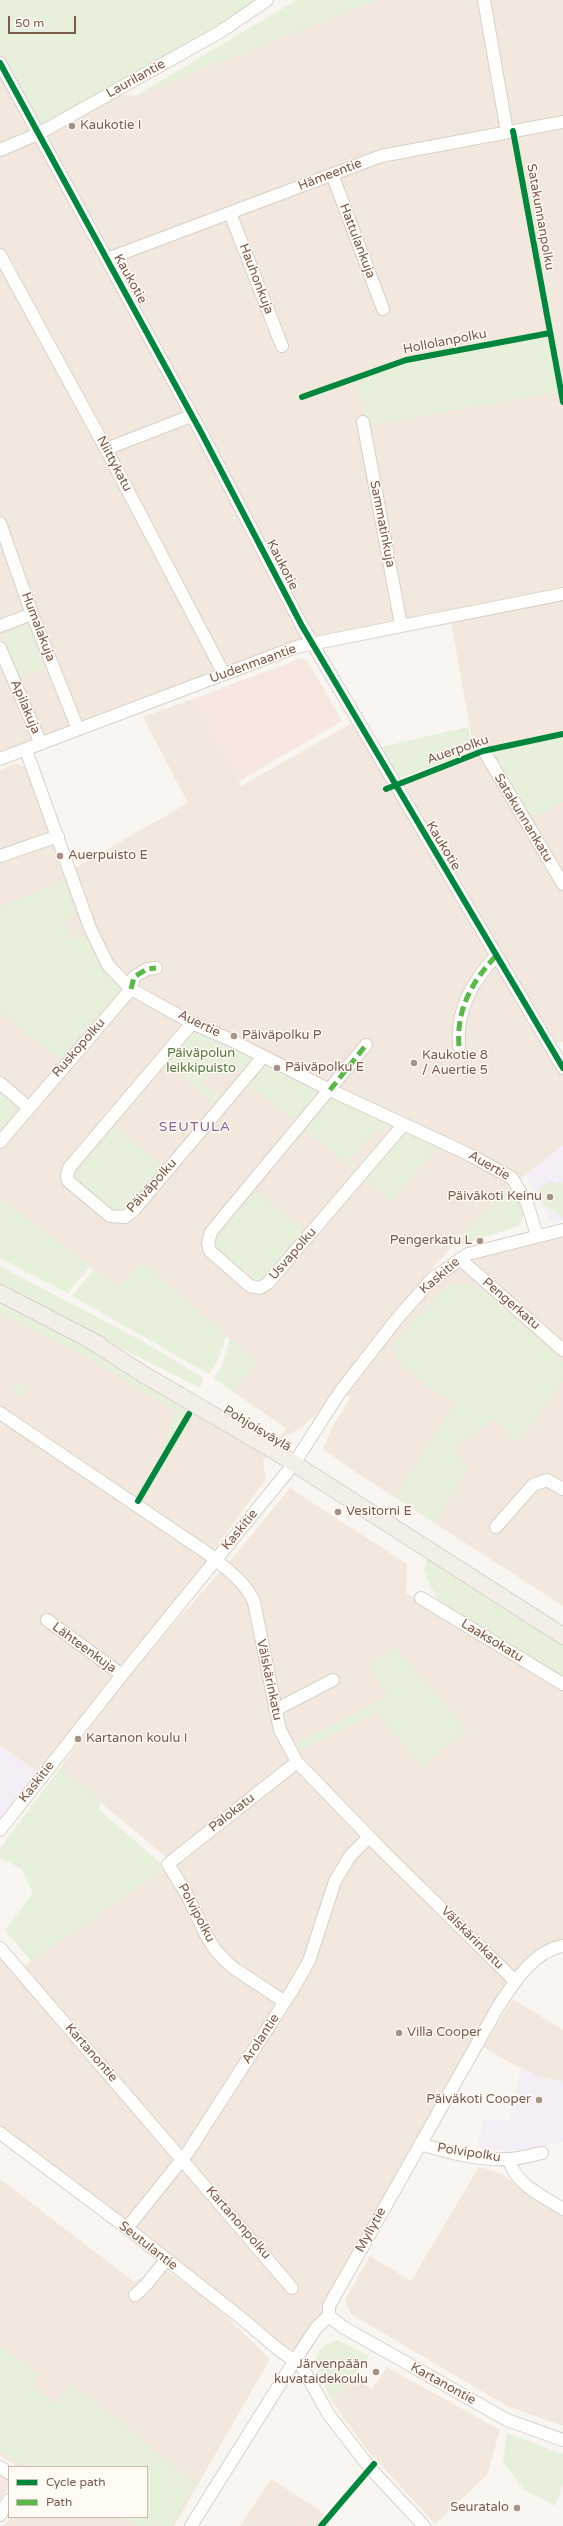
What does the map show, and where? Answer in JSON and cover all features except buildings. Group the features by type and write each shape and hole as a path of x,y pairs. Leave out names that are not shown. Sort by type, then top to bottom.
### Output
{"main road":[{"name":"Pohjoisväylä","path":"0,1293 90,1340 297,1460 411,1538 563,1636"}],"street":[{"name":"Laurilantie","path":"0,150 38,134 220,32 267,0"},
{"path":"484,0 507,132"},
{"name":"Kaukotie","path":"0,63 192,416 312,644 563,1068"},
{"name":"Hämeentie","path":"107,259 381,156 563,122"},
{"name":"Hattulankuja","path":"332,174 383,308"},
{"name":"Hauhonkuja","path":"230,213 282,346"},
{"name":"Niittykatu","path":"0,255 106,449 224,674"},
{"path":"106,449 192,416"},
{"name":"Sammatinkuja","path":"363,422 401,625"},
{"name":"Humalakuja","path":"1,529 32,614 78,729"},
{"name":"Uudenmaantie","path":"0,759 296,647 563,594"},
{"path":"0,626 32,614"},
{"name":"Apilakuja","path":"0,648 41,744"},
{"name":"Auertie","path":"26,750 90,928 108,965 130,989 192,1023 330,1090 466,1153 512,1178 527,1203 537,1235"},
{"name":"Satakunnankatu","path":"484,751 563,884"},
{"path":"0,856 58,836"},
{"path":"459,1046 458,1031 463,1004 479,973 496,956"},
{"name":"Ruskopolku","path":"0,1142 28,1107 130,989 134,977 147,969 156,968"},
{"name":"Päiväpolku","path":"192,1023 69,1168 67,1174 68,1181 110,1216 125,1217 134,1210 263,1057"},
{"path":"330,1090 366,1045"},
{"path":"0,1083 28,1107"},
{"name":"Usvapolku","path":"330,1090 211,1232 208,1243 210,1252 250,1286 260,1288 268,1283 404,1124"},
{"name":"Kaskitie","path":"0,1830 122,1675 297,1460 340,1392 396,1320 432,1279 460,1259 492,1247 563,1230"},
{"name":"Pengerkatu","path":"460,1259 563,1350"},
{"name":"Välskärinkatu","path":"0,1413 216,1561 236,1578 251,1596 280,1730 297,1762 369,1837 515,1981"},
{"path":"496,1527 533,1484 547,1480 563,1489"},
{"name":"Laaksokatu","path":"421,1598 563,1684"},
{"name":"Lähteenkuja","path":"47,1620 122,1675"},
{"path":"275,1710 333,1680"},
{"name":"Palokatu","path":"168,1864 297,1762"},
{"name":"Arolantie","path":"127,2228 183,2159 285,2002 309,1961 335,1881 350,1856 369,1837"},
{"name":"Polvipolku","path":"168,1864 186,1893 206,1935 216,1951 232,1967 285,2002"},
{"name":"Myllytie","path":"329,2316 329,2306 478,2038 515,1981 534,1962 553,1948 563,1946"},
{"name":"Kartanontie","path":"0,1948 183,2159"},
{"name":"Seutulantie","path":"0,2133 127,2228 279,2350 295,2360 305,2370 329,2415 370,2468 424,2526"},
{"name":"Polvipolku","path":"420,2144 438,2150 509,2159 542,2153"},
{"name":"Kartanonpolku","path":"183,2159 292,2288"},
{"path":"509,2159 511,2170 518,2179 563,2209"},
{"path":"136,2295 166,2260"},
{"path":"191,2526 295,2360 317,2327 329,2316"},
{"name":"Kartanontie","path":"329,2316 343,2327 507,2420 563,2440"},
{"path":"0,2515 8,2502"}],"shaded area":[{"path":"377,0 563,0 563,1042 557,1043 487,935 563,1068 563,1145 526,1175 510,1183 427,1274 433,1279 460,1259 563,1235 563,1606 351,1469 323,1449 334,1424 351,1397 340,1393 303,1426 278,1441 286,1428 233,1392 257,1362 143,1263 118,1288 3,1200 0,1202 0,770 16,763 26,767 63,875 188,803 143,717 190,700 241,786 356,721 394,785 475,756 450,616 334,640 0,759 0,62 110,93 135,96"},
{"path":"301,658 308,661 342,721 238,782 190,700"},
{"name":"Päiväkoti Keinu","path":"563,1145 563,1220 556,1222 549,1219 526,1175"},
{"path":"0,1302 273,1450 263,1461 266,1479 200,1569 37,1772 0,1745"},
{"path":"290,1488 407,1564 406,1593 563,1689 563,1946 523,1972 329,2306 295,2360 0,2133 0,1957 17,1975 31,1961 173,1863 60,1768 126,1678 235,1555"},
{"path":"0,1746 37,1772 0,1818"},
{"path":"513,1999 563,2030 563,2081 536,2077 483,2047"},
{"name":"Päiväkoti Cooper","path":"521,2067 536,2076 563,2081 563,2142 509,2152 477,2147 484,2119 510,2121"},
{"path":"479,2167 498,2172 563,2217 563,2426 507,2406 351,2314 345,2300 370,2256 411,2281"},
{"path":"0,2179 133,2281 166,2270 209,2300 270,2359 174,2526 4,2526 9,2518 148,2518 148,2466 16,2466 0,2456"},
{"path":"387,2367 500,2430 487,2475 435,2524 368,2451 332,2402 353,2376 372,2389"},
{"path":"0,2473 8,2478 8,2489 0,2501"},
{"path":"271,2479 325,2514 317,2526 240,2526"}],"green space":[{"path":"0,0 267,0 38,134 0,63"},
{"path":"297,0 377,0 135,96"},
{"path":"547,337 558,392 366,426 358,381 407,363"},
{"path":"28,625 45,668 19,678 3,635"},
{"path":"468,727 474,751 395,780 377,748"},
{"path":"563,737 563,801 529,821 488,753"},
{"path":"65,880 75,913 64,919 71,938 87,936 103,968 121,987 60,1060 0,1012 0,907"},
{"name":"Päiväpolun leikkipuisto","path":"196,1029 255,1059 241,1073 235,1068 226,1078 214,1070 202,1082 221,1099 214,1105 167,1063"},
{"path":"265,1064 319,1087 322,1094 296,1122 247,1084"},
{"path":"0,1091 12,1103 15,1112 10,1122 0,1134"},
{"path":"332,1094 391,1121 383,1134 376,1130 350,1160 355,1164 352,1169 305,1129"},
{"path":"116,1126 164,1167 125,1210 118,1214 111,1212 114,1207 111,1205 107,1211 76,1181 76,1173"},
{"path":"405,1127 440,1146 391,1201 362,1178"},
{"path":"552,1181 556,1184 561,1181 563,1184 563,1217 546,1207 537,1190"},
{"path":"510,1183 524,1214 519,1226 451,1248"},
{"path":"254,1190 304,1229 262,1280 254,1280 252,1273 248,1270 244,1274 218,1253 215,1242"},
{"path":"2,1199 90,1266 68,1293 0,1258 0,1202"},
{"path":"143,1262 226,1335 217,1362 209,1374 72,1296 94,1269 118,1287"},
{"path":"0,1266 144,1342 199,1375 203,1379 200,1388 0,1287"},
{"path":"468,1283 488,1294 563,1362 563,1381 517,1444 494,1419 453,1447 468,1469 434,1522 395,1497 456,1403 427,1386 409,1371 396,1354 392,1344 446,1287"},
{"path":"0,1301 92,1349 188,1408 162,1455 163,1448 176,1412 100,1365 0,1313"},
{"path":"230,1338 257,1362 233,1392 214,1378 222,1365"},
{"path":"18,1382 25,1385 29,1391 22,1396 18,1396 12,1385"},
{"path":"427,1558 563,1644 563,1681 441,1608 424,1571"},
{"path":"396,1648 467,1729 422,1767 378,1713 301,1750 297,1743 388,1697 370,1663"},
{"path":"60,1768 101,1800 99,1810 166,1868 31,1961 5,1930 33,1893 22,1869 0,1858 0,1848"},
{"path":"338,2340 369,2356 332,2402 315,2362 318,2354 323,2348"},
{"path":"0,2346 40,2375 32,2386 56,2404 70,2384 122,2423 195,2484 171,2526 137,2526 124,2518 148,2518 148,2466 29,2466 20,2463 0,2452"},
{"path":"507,2433 563,2454 563,2484 555,2506 524,2490 503,2461"}],"marked path":[{"path":"459,1046 460,1020 467,997 487,966 496,956"},
{"path":"131,989 134,977 147,969 156,968"},
{"path":"330,1090 366,1045"}],"cycle path":[{"path":"0,63 202,434 302,626 563,1068"},
{"name":"Satakunnanpolku","path":"513,131 563,402"},
{"name":"Hollolanpolku","path":"302,397 406,360 550,333"},
{"name":"Auerpolku","path":"386,789 483,751 563,734"},
{"path":"138,1501 189,1414"},
{"path":"321,2526 374,2464"}],"place":[{"name":"Kaukotie I","path":"72,126"},
{"name":"Auerpuisto E","path":"60,856"},
{"name":"Päiväpolku P","path":"234,1036"},
{"name":"Kaukotie 8 / Auertie 5","path":"414,1063"},
{"name":"Päiväpolku E","path":"277,1068"},
{"name":"Päiväkoti Keinu","path":"550,1197"},
{"name":"Pengerkatu L","path":"480,1241"},
{"name":"Vesitorni E","path":"338,1512"},
{"name":"Kartanon koulu I","path":"78,1739"},
{"name":"Villa Cooper","path":"399,2033"},
{"name":"Päiväkoti Cooper","path":"539,2100"},
{"name":"Järvenpään kuvataidekoulu","path":"376,2372"},
{"name":"Seuratalo","path":"517,2508"}],"district":[{"name":"SEUTULA","path":"195,1127"}]}
